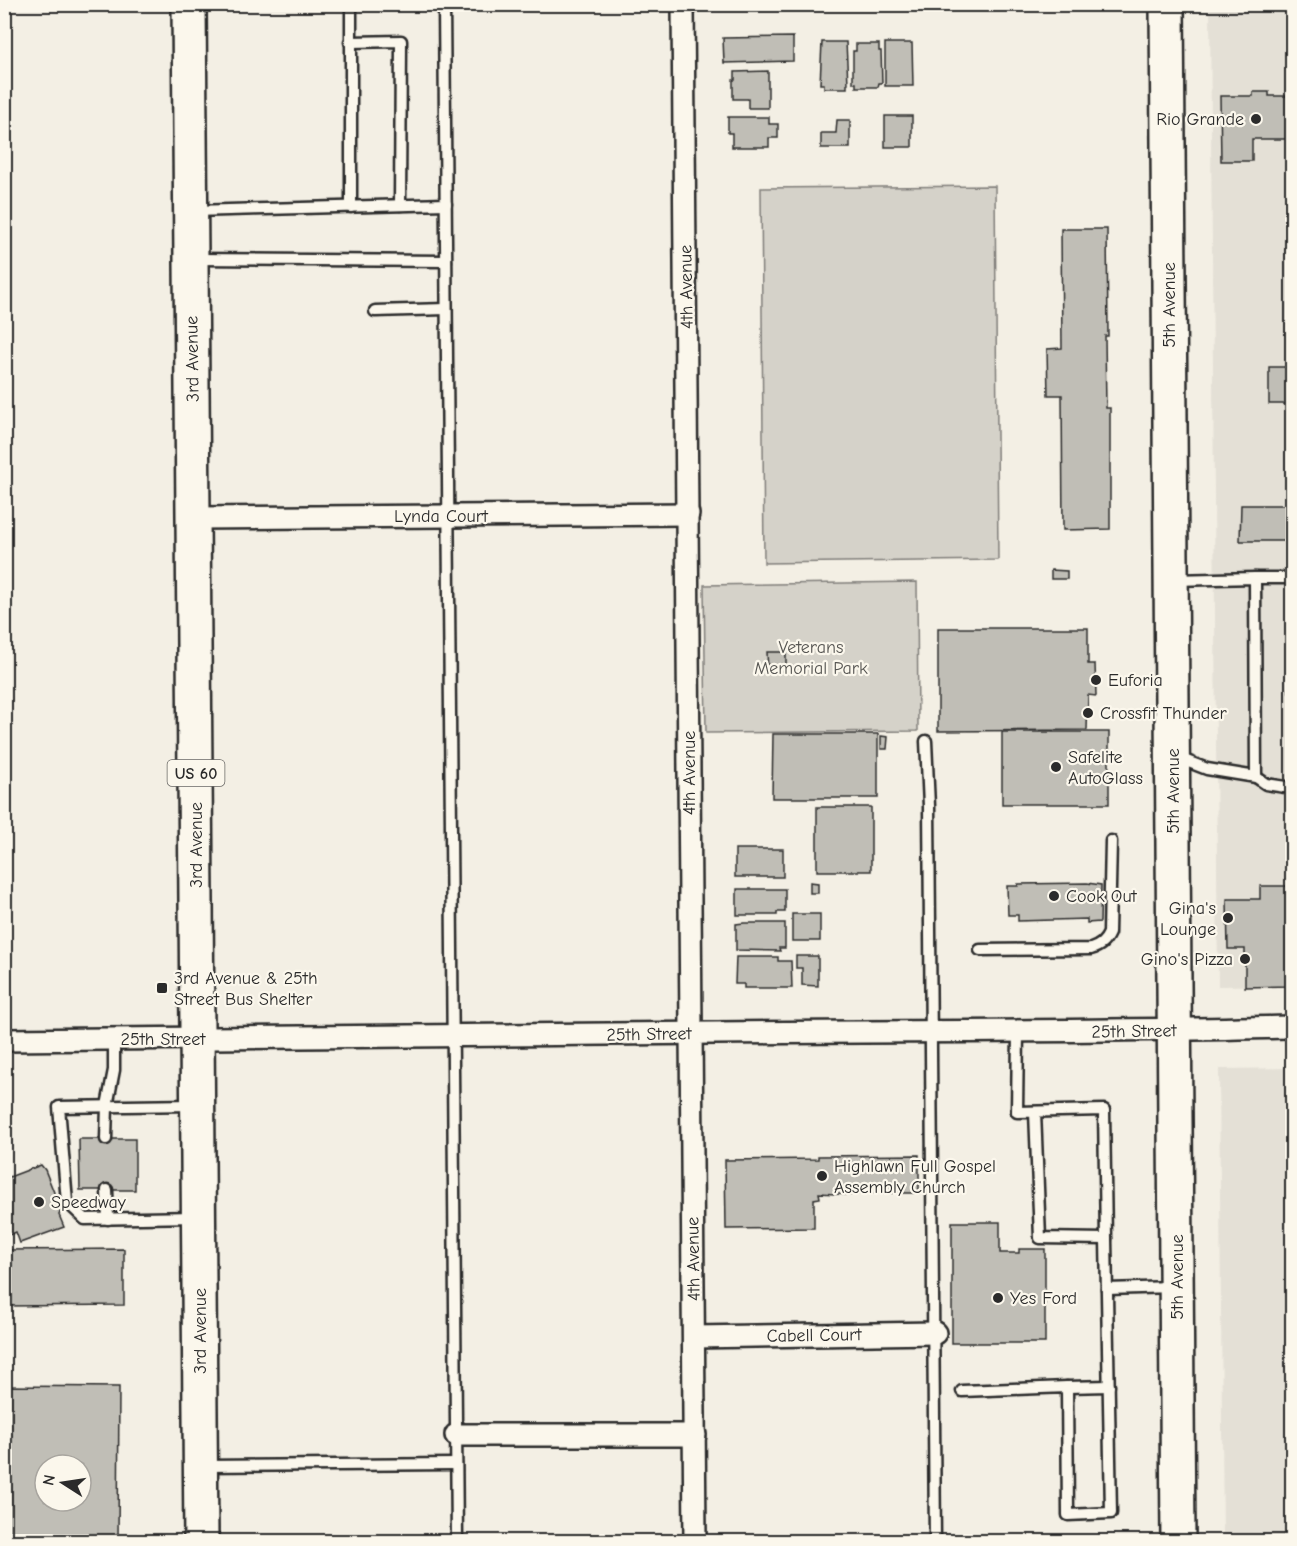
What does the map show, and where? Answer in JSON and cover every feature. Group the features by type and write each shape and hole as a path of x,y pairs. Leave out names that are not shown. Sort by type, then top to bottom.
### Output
{"main road":[{"name":"3rd Avenue","path":"189,4 201,1542"},
{"name":"5th Avenue","path":"1167,4 1179,1542"}],"street":[{"name":"4th Avenue","path":"683,4 695,1542"},
{"name":"Lynda Court","path":"194,518 688,514"},
{"name":"25th Street","path":"4,1040 1175,1031 1293,1027"},
{"name":"Cabell Court","path":"694,1337 934,1333"},
{"path":"456,1435 694,1435"}],"lane":[{"path":"351,4 351,207"},
{"path":"444,4 457,1542"},
{"path":"350,42 401,41 400,205"},
{"path":"191,211 446,204"},
{"path":"191,259 446,261"},
{"path":"375,311 446,309"},
{"path":"1255,578 1256,777"},
{"path":"1171,580 1293,578"},
{"path":"926,741 929,806 935,1542"},
{"path":"1173,756 1207,769 1256,777 1266,784 1293,788"},
{"path":"980,950 1099,946 1110,933 1111,841"},
{"path":"1018,1032 1017,1112 1104,1110 1111,1513 1068,1515 1067,1387"},
{"path":"106,1139 107,1106 114,1070 114,1040"},
{"path":"198,1105 59,1107 67,1202 85,1219 199,1217"},
{"path":"1035,1112 1040,1238 1106,1239"},
{"path":"107,1190 108,1219"},
{"path":"1107,1289 1177,1287"},
{"path":"962,1391 1109,1386"},
{"path":"200,1466 456,1464"}],"shaded area":[{"path":"1210,5 1292,5 1292,985 1218,986"},
{"path":"1292,1068 1292,1541 1223,1541 1219,1069"}],"green space":[{"path":"995,186 998,560 764,563 761,188"},
{"name":"Veterans Memorial Park","path":"917,582 918,731 706,733 704,585"}],"building":[{"path":"793,37 793,61 724,63 723,38"},
{"path":"822,42 846,42 847,88 824,88 824,84 820,84"},
{"path":"885,43 912,43 913,86 885,86"},
{"path":"856,44 879,44 882,83 879,83 878,87 856,87 856,83 853,83 853,51 856,51"},
{"path":"768,71 768,108 748,108 748,99 733,99 735,72"},
{"name":"Rio Grande","path":"1253,92 1269,92 1269,96 1292,96 1292,139 1252,139 1252,161 1221,161 1220,96 1253,96"},
{"path":"885,116 912,116 912,147 885,147"},
{"path":"728,117 769,117 769,124 778,124 778,138 769,138 769,147 732,147 732,133 728,133"},
{"path":"837,120 850,120 850,148 821,148 821,133 836,133"},
{"path":"1061,229 1107,229 1108,336 1105,336 1106,408 1110,408 1110,529 1063,530 1062,395 1048,395 1047,349 1062,348"},
{"path":"1269,367 1292,367 1292,404 1269,404"},
{"path":"1241,505 1292,505 1292,541 1240,541"},
{"path":"1051,570 1067,571 1067,579 1051,579"},
{"path":"1289,609 1292,609 1292,692 1289,692"},
{"path":"938,628 1088,628 1088,664 1095,664 1096,696 1088,695 1087,730 938,731"},
{"path":"767,652 786,652 786,671 768,671"},
{"name":"Safelite AutoGlass","path":"1002,732 1109,732 1109,804 1002,804"},
{"path":"773,734 878,734 878,798 772,798"},
{"path":"881,736 888,737 887,749 881,749"},
{"path":"817,807 871,807 871,871 817,871"},
{"path":"735,849 783,849 783,877 735,877"},
{"path":"810,882 818,883 818,893 810,893"},
{"name":"Cook Out","path":"1087,883 1101,885 1100,922 1087,923 1087,919 1018,921 1018,915 1008,915 1007,886"},
{"path":"1260,886 1292,886 1292,986 1245,987 1245,949 1228,949 1227,899 1260,899"},
{"path":"737,889 785,889 785,912 777,912 777,915 737,915"},
{"path":"792,914 820,914 820,941 792,941"},
{"path":"785,923 785,948 779,948 780,951 736,950 736,924"},
{"path":"796,956 818,956 818,986 802,985 802,968 796,968"},
{"path":"736,957 778,957 778,961 791,961 792,988 744,988 744,984 735,984"},
{"path":"79,1139 135,1139 135,1190 80,1190"},
{"name":"Highlawn Full Gospel Assembly Church","path":"919,1155 919,1193 851,1193 851,1195 819,1193 820,1198 814,1199 814,1228 726,1229 725,1160"},
{"path":"41,1165 61,1210 59,1215 64,1227 20,1243 16,1232 4,1237 4,1207 6,1206 4,1179"},
{"name":"Yes Ford","path":"952,1222 1000,1222 1000,1253 1019,1253 1019,1249 1045,1249 1045,1343 952,1343"},
{"path":"124,1249 124,1305 4,1306 4,1250"},
{"path":"4,1386 119,1387 118,1542 4,1542"}],"place":[{"name":"Rio Grande","path":"1256,119"},
{"name":"Euforia","path":"1096,680"},
{"name":"Crossfit Thunder","path":"1088,713"},
{"name":"Safelite AutoGlass","path":"1056,767"},
{"name":"Cook Out","path":"1054,896"},
{"name":"Gina's Lounge","path":"1228,918"},
{"name":"Gino's Pizza","path":"1245,959"},
{"name":"3rd Avenue & 25th Street Bus Shelter","path":"162,988"},
{"name":"Highlawn Full Gospel Assembly Church","path":"822,1176"},
{"name":"Speedway","path":"39,1202"},
{"name":"Yes Ford","path":"998,1298"}]}
